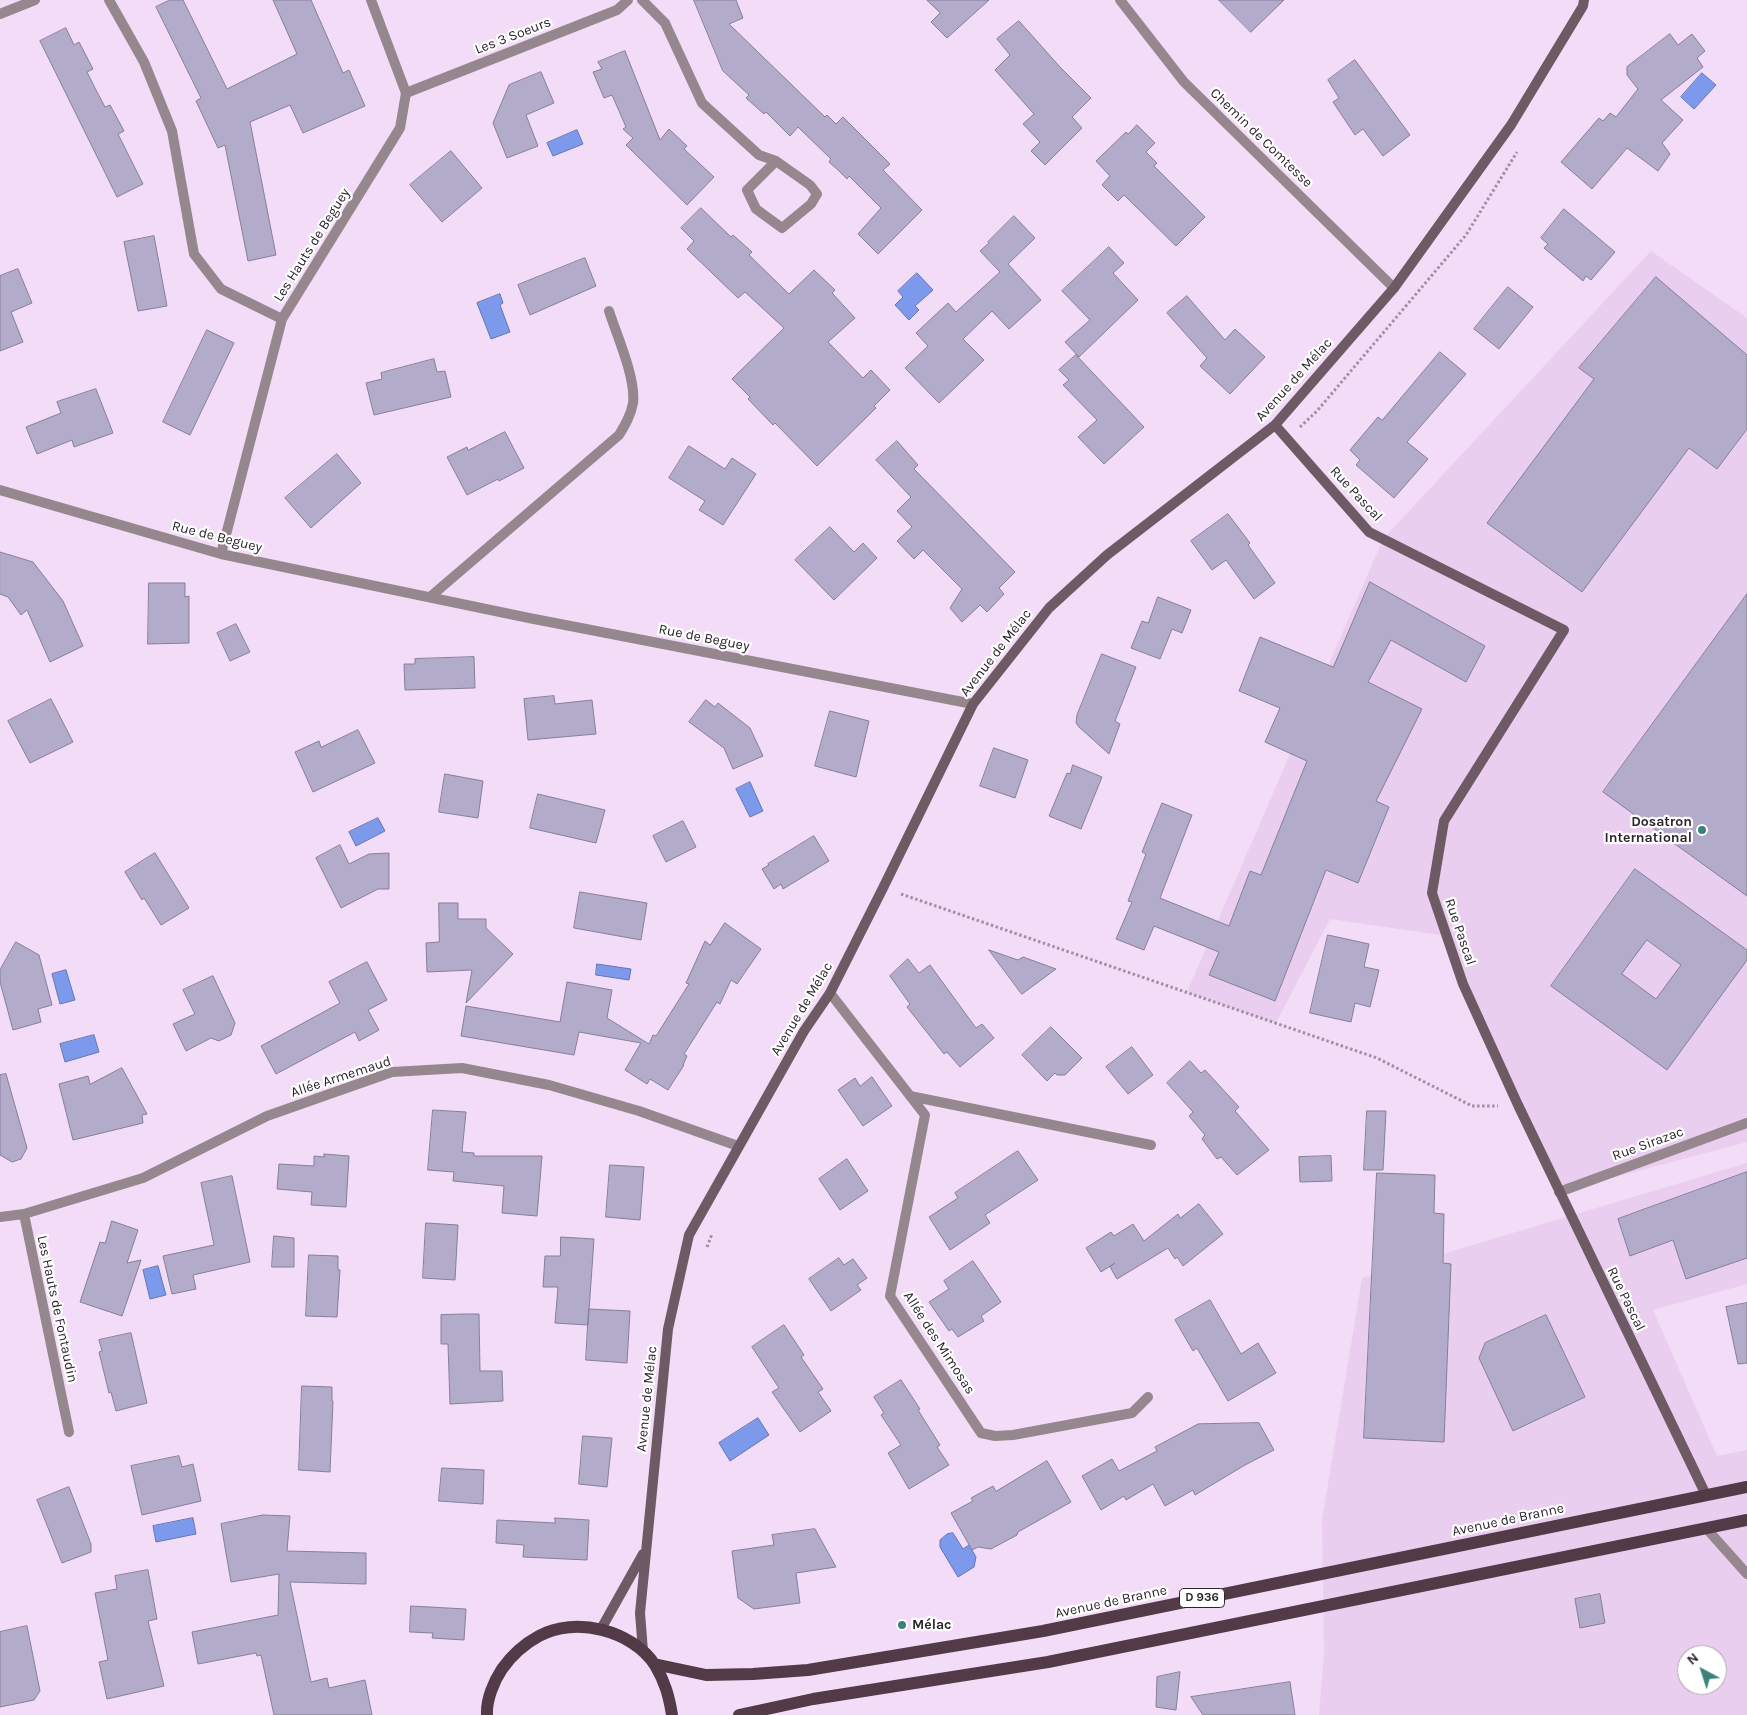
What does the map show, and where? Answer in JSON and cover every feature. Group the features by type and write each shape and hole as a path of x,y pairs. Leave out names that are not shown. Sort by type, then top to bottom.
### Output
{"main road":[{"name":"Avenue de Branne","path":"654,1664 706,1674 753,1674 808,1670 1043,1631 1747,1486"},
{"name":"D 936","path":"739,1715 813,1699 1048,1662 1747,1520"},
{"path":"484,1713 495,1679 514,1654 539,1635 570,1627 601,1629 623,1637 642,1651 654,1664 667,1688 672,1715"}],"street":[{"path":"0,14 35,0"},
{"name":"Les Hauts de Beguey","path":"109,0 144,62 172,132 194,254 221,289 282,319 400,128 406,93"},
{"path":"371,0 406,93"},
{"name":"Les 3 Soeurs","path":"406,93 617,10 628,0"},
{"path":"642,0 665,23 702,103 759,155 776,161 810,185 817,194 811,204 782,228 756,210 747,190 776,161"},
{"name":"Chemin de Comtesse","path":"1120,0 1184,82 1394,288"},
{"name":"Avenue de Mélac","path":"642,1651 640,1613 645,1550 668,1329 689,1235 804,1031 830,993 973,704 1049,608 1107,555 1275,425 1394,288 1510,125 1583,6 1584,0"},
{"path":"430,597 619,435 628,421 633,402 632,380 609,311"},
{"path":"221,554 282,319"},
{"name":"Rue Pascal","path":"1275,425 1369,532 1564,630 1444,821 1432,892 1463,984 1559,1192 1706,1495"},
{"name":"Rue de Beguey","path":"0,490 221,554 973,704"},
{"name":"Allée des Mimosas","path":"830,993 925,1115 890,1296 981,1433 995,1436 1013,1435 1132,1413 1148,1397"},
{"name":"Allée Armemaud","path":"24,1214 143,1178 267,1116 392,1072 462,1068 549,1085 639,1111 738,1146"},
{"path":"910,1096 1151,1145"},
{"name":"Rue Sirazac","path":"1559,1192 1747,1123"},
{"path":"0,1217 24,1214"},
{"name":"Les Hauts de Fontaudin","path":"24,1214 69,1432"},
{"path":"1706,1528 1747,1574"},
{"name":"Avenue de Mélac","path":"601,1629 645,1550"}],"path":[{"path":"1287,439 1317,411"},
{"path":"903,885 899,894 1377,1058 1472,1106 1518,1105"},
{"path":"705,1251 716,1226"}],"shaded area":[{"path":"1651,251 1747,318 1747,1142 1559,1192 1447,936 1330,919 1276,1023 1187,992 1383,539"},
{"path":"1747,1163 1747,1284 1653,1310 1717,1456 1747,1450 1747,1715 1319,1715 1324,1653 1322,1520 1362,1278"}],"water":[{"path":"1702,73 1716,85 1694,109 1681,97"},
{"path":"577,130 583,144 553,156 547,143"},
{"path":"917,273 933,290 915,306 919,310 909,320 895,305 903,297 898,291"},
{"path":"500,294 503,303 500,305 510,332 491,339 477,303"},
{"path":"750,782 763,811 750,817 736,789"},
{"path":"378,818 385,831 356,846 349,832"},
{"path":"597,964 631,969 629,980 596,975"},
{"path":"66,970 75,1000 60,1004 52,974"},
{"path":"94,1035 99,1052 65,1062 60,1044"},
{"path":"158,1266 166,1295 150,1299 143,1270"},
{"path":"758,1418 769,1435 730,1461 719,1443"},
{"path":"193,1518 196,1534 156,1542 153,1526"},
{"path":"953,1533 963,1549 969,1545 976,1557 974,1567 958,1577 940,1547 940,1540 947,1534"}],"building":[{"path":"170,0 183,0 227,89 297,54 273,0 311,0 343,73 349,70 365,106 303,133 290,105 250,122 276,255 248,261 225,145 218,148 196,101 201,98 156,7"},
{"path":"694,0 736,0 743,18 729,24 825,117 827,115 836,124 843,117 890,164 883,170 922,210 878,254 858,234 881,208 849,176 847,179 829,162 831,159 798,127 790,136 766,112 764,114 746,98 749,95 723,71"},
{"path":"927,0 989,0 947,38 931,22 940,13"},
{"path":"1219,0 1284,0 1251,32"},
{"path":"1019,21 1091,98 1072,117 1082,128 1045,165 1031,151 1040,142 1023,124 1034,114 995,70 1010,55 997,39"},
{"path":"66,28 74,45 79,42 93,69 87,72 105,107 110,105 124,131 118,134 143,184 117,197 40,41"},
{"path":"1670,34 1678,45 1692,34 1705,51 1697,58 1703,67 1661,100 1683,120 1662,143 1670,154 1658,171 1627,148 1592,189 1561,162 1599,118 1603,121 1610,113 1616,117 1638,89 1627,75 1627,67"},
{"path":"625,51 660,140 669,129 687,146 684,149 714,177 687,205 626,145 633,138 623,129 626,127 612,95 604,98 593,72 602,69 598,62"},
{"path":"1355,60 1410,135 1383,156 1363,129 1355,135 1333,102 1339,98 1328,80"},
{"path":"541,72 554,103 526,115 538,146 507,158 493,123 509,85"},
{"path":"1137,125 1155,143 1146,152 1157,163 1154,166 1205,217 1176,246 1124,195 1118,201 1102,185 1110,176 1096,161 1126,132 1128,134"},
{"path":"451,151 482,188 442,222 410,185"},
{"path":"701,208 731,237 733,235 752,252 749,255 789,294 814,270 835,290 832,293 855,318 828,342 863,378 871,370 890,390 874,406 876,408 817,466 775,423 773,425 732,379 784,328 745,292 738,298 687,249 694,241 681,228"},
{"path":"1564,209 1615,252 1591,280 1586,276 1583,281 1544,248 1548,244 1541,238"},
{"path":"1014,216 1035,238 1008,264 1041,300 1009,329 992,311 963,339 984,360 939,403 905,368 928,346 916,333 948,303 956,312 1000,272 980,251"},
{"path":"154,236 167,306 138,311 124,242"},
{"path":"1109,247 1124,263 1113,273 1138,300 1079,357 1065,342 1090,320 1062,291"},
{"path":"585,258 596,286 530,315 518,285"},
{"path":"18,269 32,303 11,312 23,342 0,351 0,276"},
{"path":"1656,277 1747,355 1747,429 1717,469 1689,448 1582,592 1487,523 1594,379 1579,368"},
{"path":"1508,287 1533,307 1499,349 1474,329"},
{"path":"1187,296 1225,340 1235,329 1265,357 1230,394 1200,366 1207,358 1167,313"},
{"path":"207,330 234,343 190,435 163,422"},
{"path":"1440,352 1466,374 1407,442 1428,459 1394,498 1356,465 1360,460 1350,450 1378,417 1382,420"},
{"path":"1076,355 1144,427 1104,464 1078,437 1097,420 1063,385 1069,380 1059,370"},
{"path":"434,359 437,372 445,371 451,397 374,415 366,383 382,379 381,373"},
{"path":"96,389 113,433 74,447 72,440 37,454 26,427 61,413 57,402"},
{"path":"505,432 524,468 467,495 447,457 467,447 468,450"},
{"path":"897,441 918,465 914,469 1015,572 999,588 1004,594 987,612 980,605 962,622 950,608 962,589 923,550 914,559 897,541 912,527 897,511 911,497 876,460"},
{"path":"689,446 725,469 732,458 756,474 723,525 699,510 705,501 669,478"},
{"path":"337,454 361,483 311,528 285,498"},
{"path":"1228,514 1250,543 1248,545 1275,583 1254,599 1226,560 1212,570 1191,541"},
{"path":"830,527 854,552 863,543 877,558 834,600 795,560"},
{"path":"0,552 33,562 63,601 83,646 50,662 27,610 21,615 8,597 0,594"},
{"path":"1370,582 1485,646 1466,682 1391,640 1368,682 1422,709 1376,801 1389,807 1358,883 1326,870 1275,1001 1209,975 1219,952 1154,926 1144,950 1116,939 1132,902 1128,901 1146,854 1142,852 1162,803 1192,815 1160,898 1229,926 1250,871 1261,875 1307,761 1265,742 1280,708 1239,691 1260,637 1333,667"},
{"path":"149,583 185,583 185,597 189,596 189,643 148,644"},
{"path":"1747,594 1747,896 1603,792"},
{"path":"1158,597 1191,610 1182,633 1172,629 1160,659 1131,648 1142,621 1148,623"},
{"path":"236,624 250,652 230,661 217,633"},
{"path":"1102,654 1136,667 1115,721 1120,724 1109,754 1076,723 1077,715"},
{"path":"474,657 475,688 405,690 404,664 415,664 415,659"},
{"path":"554,696 555,704 592,700 596,734 528,740 524,699"},
{"path":"51,699 73,742 30,763 8,721"},
{"path":"706,700 715,707 718,703 750,728 763,756 733,769 724,748 689,722"},
{"path":"830,711 869,721 856,777 815,766"},
{"path":"358,730 375,763 313,792 295,752 319,741 321,747"},
{"path":"994,748 1028,760 1015,798 980,786"},
{"path":"1073,765 1102,777 1081,829 1049,816 1067,773 1070,774"},
{"path":"445,774 483,781 478,818 439,812"},
{"path":"538,794 605,810 596,843 530,828"},
{"path":"683,821 696,847 666,862 653,836"},
{"path":"814,836 829,861 783,889 781,884 774,889 762,869"},
{"path":"340,845 349,864 369,854 389,853 389,889 378,889 341,908 316,858"},
{"path":"155,853 189,908 161,925 144,898 142,900 125,872"},
{"path":"1635,869 1747,950 1747,960 1667,1070 1551,986","holes":["1647,940 1681,965 1656,999 1622,974"]},
{"path":"580,892 647,903 641,940 574,928"},
{"path":"439,903 458,903 458,919 486,919 486,928 513,954 466,1003 472,970 427,972 426,943 439,942"},
{"path":"725,923 761,949 737,984 731,980 720,1004 717,1002 684,1054 687,1056 684,1065 668,1090 650,1079 647,1084 625,1070 641,1043 579,1032 574,1055 461,1036 466,1006 560,1022 567,982 612,990 607,1018 649,1044 653,1035 656,1036 689,984 686,983 705,941 710,945"},
{"path":"1328,935 1369,944 1364,967 1379,970 1370,1007 1355,1003 1351,1022 1310,1013"},
{"path":"16,942 39,955 52,1005 38,1009 41,1022 13,1030 0,982 0,970"},
{"path":"989,950 1018,960 1023,957 1056,969 1022,994"},
{"path":"908,959 919,973 930,965 976,1028 982,1024 994,1038 960,1067 947,1052 944,1054 907,1007 910,1004 890,976"},
{"path":"367,962 387,1000 368,1010 379,1030 359,1041 355,1032 276,1074 261,1046 340,1003 329,982"},
{"path":"213,976 235,1023 231,1035 219,1041 211,1038 186,1051 173,1024 195,1014 183,990"},
{"path":"1051,1027 1082,1058 1065,1075 1057,1075 1055,1073 1047,1081 1022,1055"},
{"path":"1132,1047 1153,1075 1128,1094 1106,1067"},
{"path":"1190,1061 1201,1073 1205,1070 1239,1107 1235,1111 1269,1150 1237,1175 1221,1157 1217,1159 1202,1139 1205,1135 1189,1116 1193,1112 1167,1083"},
{"path":"122,1068 147,1114 142,1115 143,1123 73,1140 59,1084 88,1076 90,1084"},
{"path":"6,1074 27,1148 21,1159 12,1162 0,1155 0,1075"},
{"path":"872,1077 892,1106 863,1126 838,1090 855,1078 860,1086"},
{"path":"433,1110 466,1112 462,1152 474,1153 474,1156 542,1156 537,1216 502,1213 504,1186 453,1181 454,1172 428,1170"},
{"path":"1367,1111 1386,1111 1383,1170 1364,1170"},
{"path":"1018,1151 1038,1180 985,1215 990,1223 950,1250 929,1217 958,1198 955,1193"},
{"path":"324,1154 349,1156 346,1207 311,1205 312,1192 277,1189 279,1164 314,1166 314,1156 324,1157"},
{"path":"1331,1156 1332,1181 1300,1182 1299,1157"},
{"path":"847,1159 868,1191 840,1210 819,1179"},
{"path":"610,1165 644,1167 640,1220 606,1217"},
{"path":"1747,1172 1747,1258 1686,1279 1673,1240 1630,1256 1618,1219"},
{"path":"1377,1173 1435,1175 1434,1213 1444,1214 1443,1263 1451,1264 1444,1442 1364,1438"},
{"path":"232,1176 250,1262 193,1275 196,1289 172,1294 163,1256 214,1245 201,1183"},
{"path":"1199,1204 1223,1234 1183,1266 1177,1257 1175,1259 1168,1248 1117,1279 1110,1267 1115,1263 1101,1272 1086,1248 1111,1232 1114,1236 1133,1224 1144,1241 1178,1214 1180,1218"},
{"path":"112,1221 138,1230 127,1263 141,1260 122,1316 80,1302 100,1242 105,1243"},
{"path":"426,1223 458,1225 455,1280 423,1278"},
{"path":"274,1236 294,1238 294,1267 272,1267"},
{"path":"561,1237 594,1239 588,1325 555,1323 558,1287 543,1287 545,1256 560,1256"},
{"path":"309,1255 338,1256 338,1270 340,1270 337,1317 306,1316"},
{"path":"839,1258 844,1265 853,1259 867,1278 857,1285 861,1290 831,1311 809,1279"},
{"path":"973,1261 1001,1302 981,1316 984,1321 958,1337 952,1329 949,1331 929,1302 949,1289 944,1281"},
{"path":"1210,1300 1241,1354 1258,1343 1276,1373 1228,1401 1197,1348 1193,1351 1175,1320"},
{"path":"1747,1303 1747,1363 1738,1364 1726,1307"},
{"path":"589,1309 630,1311 627,1363 586,1360"},
{"path":"479,1314 480,1371 502,1371 503,1401 450,1404 448,1344 441,1344 441,1315"},
{"path":"1546,1315 1585,1397 1513,1431 1479,1358 1485,1343"},
{"path":"784,1325 804,1355 801,1357 823,1389 818,1392 831,1411 800,1432 772,1392 779,1388 752,1347"},
{"path":"131,1333 147,1403 116,1411 111,1392 109,1393 99,1352 102,1351 99,1340"},
{"path":"901,1380 920,1409 918,1410 940,1445 937,1447 949,1465 909,1489 888,1453 901,1445 881,1415 884,1413 874,1397"},
{"path":"302,1386 332,1387 330,1472 299,1470"},
{"path":"1259,1423 1274,1450 1195,1495 1193,1490 1165,1506 1153,1484 1126,1500 1124,1496 1101,1510 1082,1476 1112,1459 1119,1471 1157,1451 1155,1447 1198,1424"},
{"path":"583,1436 612,1438 607,1487 579,1484"},
{"path":"179,1456 182,1467 193,1464 201,1501 142,1515 131,1466"},
{"path":"1047,1461 1071,1502 991,1549 978,1547 972,1550 951,1513 973,1501 971,1498 993,1486 996,1491"},
{"path":"442,1468 484,1470 483,1504 439,1501"},
{"path":"69,1487 91,1544 91,1552 62,1563 37,1500"},
{"path":"263,1515 290,1516 287,1551 366,1553 366,1584 290,1582 311,1682 327,1678 329,1688 365,1680 372,1715 274,1715 261,1655 257,1656 256,1653 198,1664 192,1632 278,1615 279,1574 231,1582 221,1524"},
{"path":"555,1518 589,1520 587,1560 523,1557 524,1545 496,1543 497,1520 555,1523"},
{"path":"815,1529 836,1567 796,1573 800,1603 754,1609 738,1598 732,1551 774,1545 772,1535"},
{"path":"148,1570 157,1619 148,1621 164,1686 107,1699 99,1662 108,1660 95,1593 117,1589 115,1576"},
{"path":"1600,1594 1605,1623 1580,1628 1575,1599"},
{"path":"411,1606 466,1609 464,1640 432,1638 433,1633 410,1632"},
{"path":"27,1626 40,1691 34,1700 0,1707 0,1632"},
{"path":"1180,1672 1176,1710 1156,1707 1157,1677"},
{"path":"1290,1682 1295,1715 1203,1715 1191,1697"}],"place":[{"name":"Dosatron International","path":"1702,830"},
{"name":"Mélac","path":"902,1625"}]}
